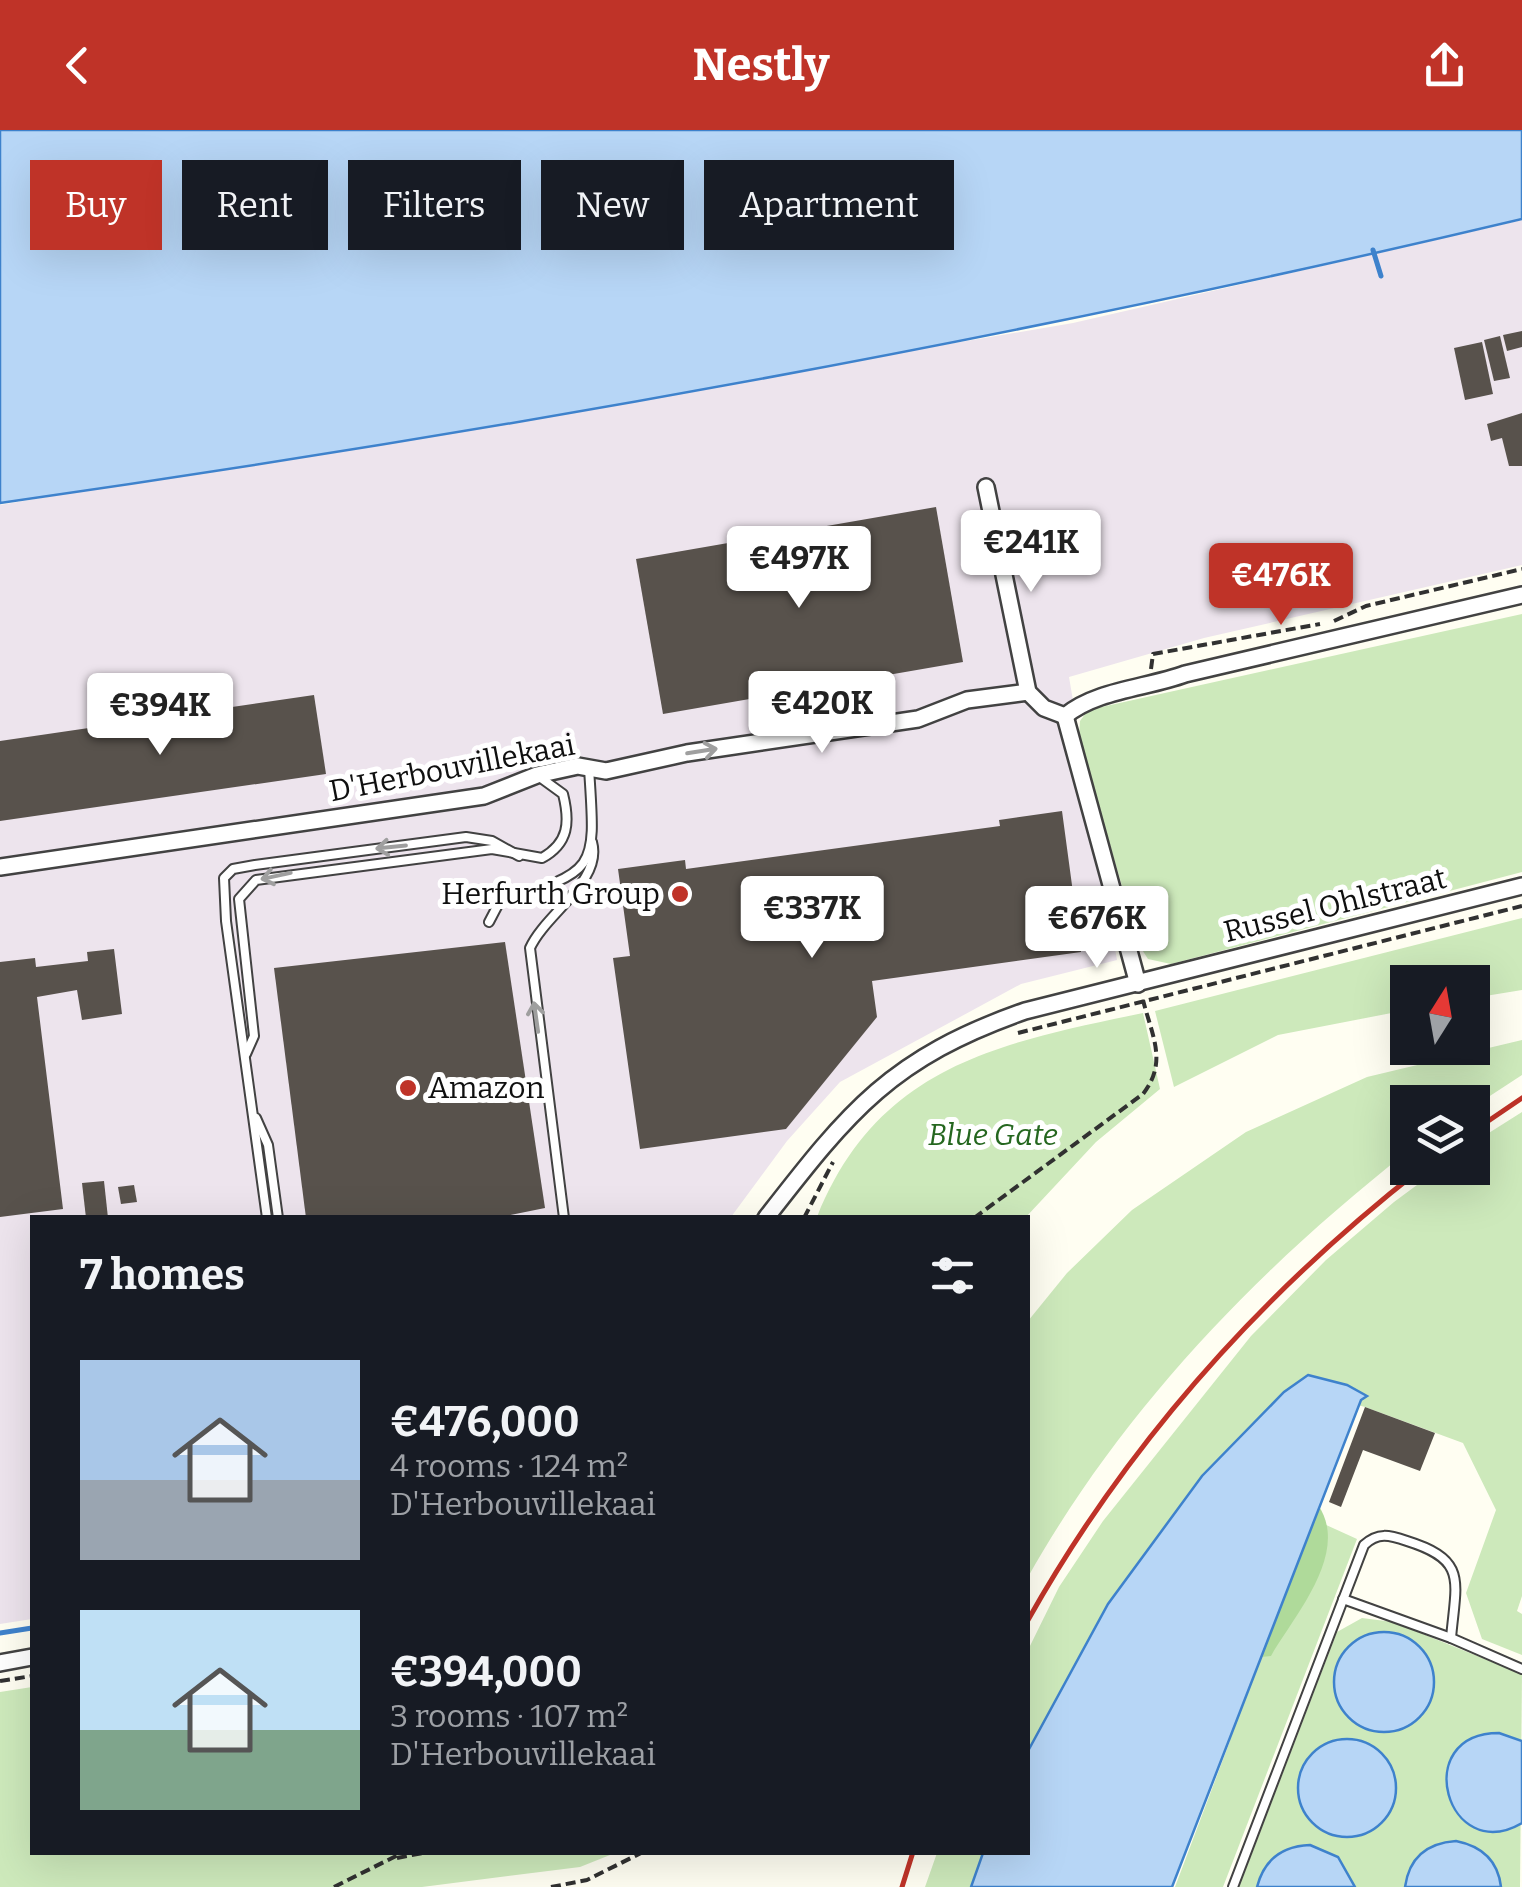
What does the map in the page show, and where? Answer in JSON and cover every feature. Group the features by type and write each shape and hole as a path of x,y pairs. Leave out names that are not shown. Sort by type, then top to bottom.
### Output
{"street":[{"path":"986,487 1028,692 1044,708 1065,716"},
{"path":"1065,716 1080,703 1148,688 1185,674 1522,594"},
{"name":"D'Herbouvillekaai","path":"0,867 484,796 537,775 578,766 598,770 918,719 967,700 1028,692"},
{"path":"1065,716 1138,984"},
{"name":"Russel Ohlstraat","path":"768,1215 842,1120 905,1066 964,1032 1025,1011 1522,886"},
{"path":"0,1663 30,1657"}],"lane":[{"path":"489,922 500,901 553,887 571,876 588,858 598,770"},
{"path":"246,1055 254,1036 238,899 256,880 425,854 492,849 542,858 563,843 567,829 563,794 537,775"},
{"path":"267,1215 224,878 234,869 466,837 492,841 518,856"},
{"path":"564,1215 530,948 538,929 592,870 596,855 592,842"},
{"path":"254,1114 268,1146 278,1215"},
{"path":"1233,1887 1364,1545 1373,1537 1386,1534 1440,1551 1450,1561 1454,1580 1452,1638"},
{"path":"1343,1598 1452,1638 1522,1669"}],"path":[{"path":"1148,688 1153,654 1330,623 1366,606 1522,569"},
{"path":"1014,1034 1522,906"},
{"path":"978,1215 1143,1094 1154,1080 1159,1066 1143,1001"},
{"path":"806,1215 837,1155"},
{"path":"0,1681 30,1676"},
{"path":"334,1887 398,1855"},
{"path":"393,1858 410,1855"},
{"path":"552,1887 587,1880 637,1855"}],"shaded area":[{"name":"Blue Gate","path":"1522,220 1522,565 1204,638 1069,677 1117,960 1021,984 840,1082 787,1141 732,1215 30,1215 30,1619 0,1624 0,505 1073,323"}],"green space":[{"path":"1522,614 1522,872 1171,964 1148,959 1139,945 1079,737 1080,721 1088,710"},
{"path":"1522,918 1522,990 1490,995 1490,965 1390,965 1390,1013 1278,1035 1174,1087 1155,1011"},
{"name":"Blue Gate","path":"1143,1013 1160,1089 1096,1142 1028,1215 818,1215 843,1166 874,1125 909,1094 949,1069 1040,1036"},
{"path":"1522,1040 1522,1075 1490,1096 1490,1085 1390,1085 1390,1166 1298,1245 1196,1346 1106,1457 1030,1574 1030,1319 1067,1273 1132,1210 1246,1132 1367,1077 1417,1065 1490,1065 1490,1048"},
{"path":"1522,1112 1522,1596 1517,1611 1522,1614 1522,1655 1482,1639 1466,1593 1496,1510 1463,1443 1365,1407 1310,1392 1030,1854 1030,1646 1059,1587 1103,1521 1251,1336 1326,1260 1417,1185 1490,1185 1490,1132"},
{"path":"1318,1505 1328,1543 1323,1564 1304,1604 1271,1656 1261,1657"},
{"path":"1313,1519 1357,1539 1223,1887 1175,1887 1230,1741 1225,1731"},
{"path":"1362,1618 1393,1622 1522,1674 1520,1887 1239,1887 1337,1632"},
{"path":"30,1687 30,1855 610,1855 580,1867 422,1887 0,1887 0,1692"},
{"path":"936,1855 1029,1855 998,1887 925,1887"}],"water":[{"path":"0,130 1522,130 1522,219 1144,303 764,378 383,445 0,503"},
{"path":"1308,1375 1347,1385 1367,1396 1361,1400 1172,1887 971,1887 982,1855 1030,1855 1030,1747 1108,1604 1202,1476 1284,1392"},
{"path":"1384,1632 1403,1636 1419,1647 1430,1663 1434,1682 1430,1701 1419,1717 1403,1728 1384,1732 1365,1728 1349,1717 1338,1701 1334,1682 1338,1663 1349,1647 1365,1636"},
{"path":"1499,1733 1522,1741 1522,1823 1496,1832 1474,1828 1458,1814 1449,1794 1447,1773 1454,1753 1471,1739"},
{"path":"1347,1739 1366,1743 1382,1753 1392,1769 1396,1788 1392,1807 1382,1823 1366,1833 1347,1837 1328,1833 1312,1823 1302,1807 1298,1788 1302,1769 1312,1753 1328,1743"},
{"path":"1456,1841 1487,1856 1501,1887 1405,1887 1421,1854 1436,1845"},
{"path":"1310,1845 1338,1857 1355,1887 1257,1887 1264,1869 1276,1856"}],"building":[{"path":"1522,331 1522,347 1507,351 1503,335"},
{"path":"1500,336 1510,378 1494,381 1484,340"},
{"path":"1482,342 1493,394 1465,400 1454,348"},
{"path":"1522,413 1522,466 1509,466 1502,438 1491,441 1487,424"},
{"path":"936,507 963,662 663,714 636,559"},
{"path":"314,695 326,774 0,821 0,741"},
{"path":"1062,811 1081,952 872,981 877,1017 786,1129 640,1149 613,958 630,956 618,869 685,860 686,869 1000,826 999,820"},
{"name":"Amazon","path":"505,942 545,1208 510,1215 306,1215 274,968"},
{"path":"114,949 122,1014 82,1020 77,990 37,997 63,1209 0,1217 0,962 35,958 36,967 88,961 87,952"},
{"path":"104,1181 108,1215 86,1215 82,1183"},
{"path":"134,1185 137,1202 121,1204 118,1187"},
{"path":"1365,1407 1435,1433 1420,1471 1363,1450 1341,1507 1329,1502"}],"waterway":[{"path":"1373,250 1381,276"},
{"path":"0,1633 30,1628"}],"railway":[{"path":"1490,1120 1522,1098"},
{"path":"1030,1617 1109,1492 1202,1374 1307,1266 1401,1185"},
{"path":"902,1887 912,1855"}],"place":[{"name":"Herfurth Group","path":"680,894"},
{"name":"Amazon","path":"408,1088"}]}
